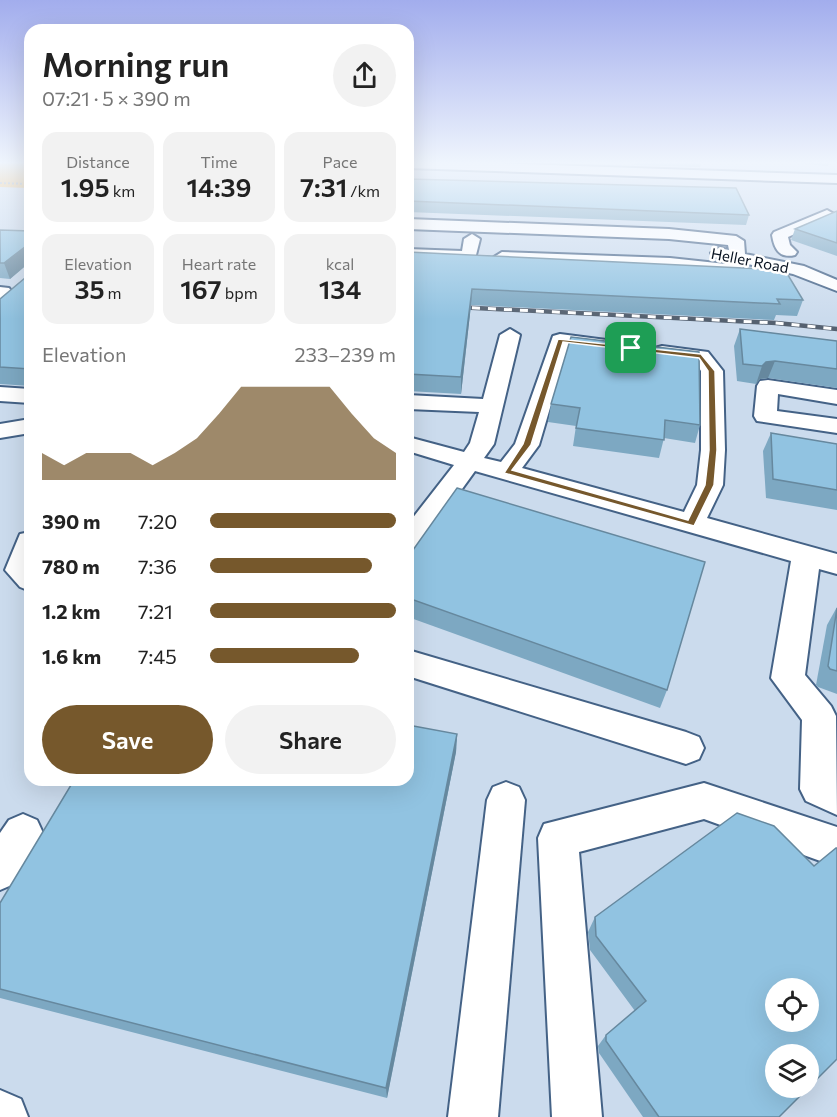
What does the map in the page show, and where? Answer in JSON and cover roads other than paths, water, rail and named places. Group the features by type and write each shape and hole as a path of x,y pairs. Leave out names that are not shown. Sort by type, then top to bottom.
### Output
{"street":[{"path":"821,261 789,252 782,247 780,235 824,215"},
{"path":"414,225 527,235"},
{"name":"Heller Road","path":"414,238 471,248 527,235 736,242 735,263 771,263 798,270 837,286"},
{"path":"414,253 471,248 670,263 735,263 837,304"},
{"path":"771,263 789,252"},
{"path":"414,508 460,458 482,444 510,335"},
{"path":"507,471 527,445 561,340 701,356 712,371 713,450 710,485 691,524"},
{"path":"837,397 768,386 765,416 837,426"},
{"path":"0,394 24,396"},
{"path":"414,402 491,406"},
{"path":"0,431 24,427"},
{"path":"414,446 821,561 788,678 819,716 819,789 837,797"},
{"path":"414,537 460,489 460,458"},
{"path":"24,557 19,570 24,575"},
{"path":"414,665 686,748"},
{"path":"473,1117 506,800"},
{"path":"577,1117 558,838 704,801 837,847"},
{"path":"0,870 23,832"}],"railway":[{"path":"456,307 776,323 837,329"}]}
